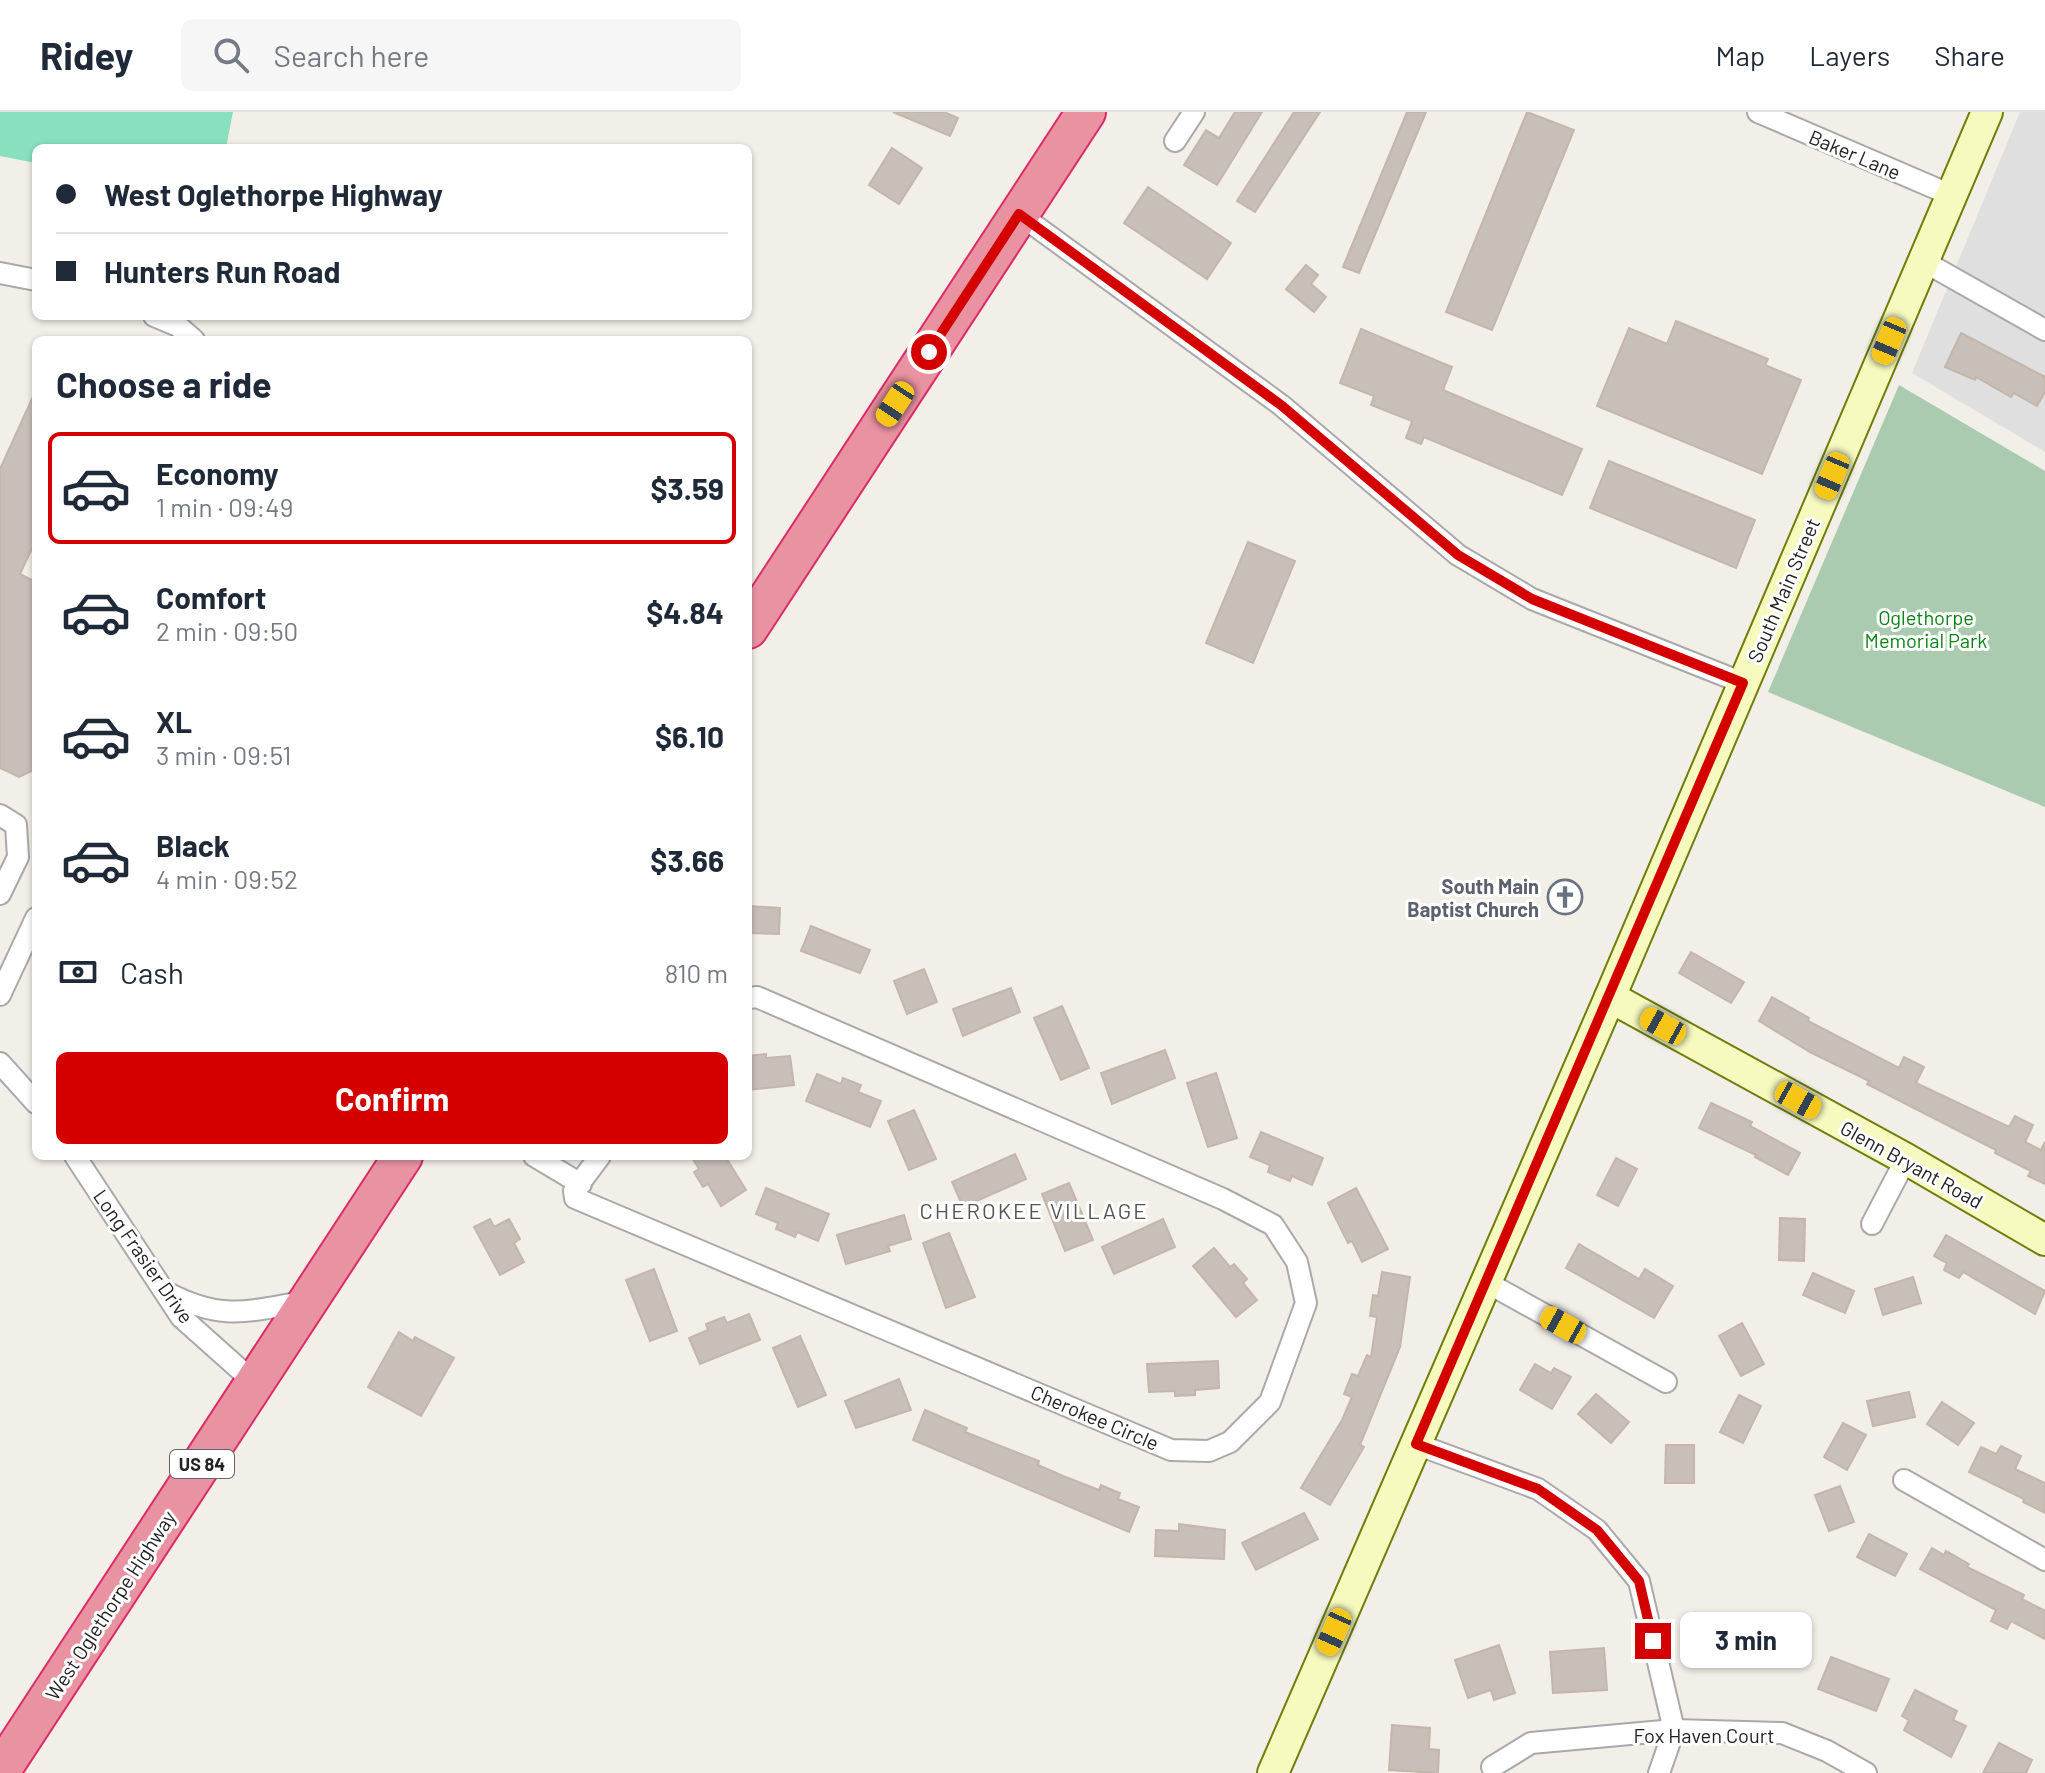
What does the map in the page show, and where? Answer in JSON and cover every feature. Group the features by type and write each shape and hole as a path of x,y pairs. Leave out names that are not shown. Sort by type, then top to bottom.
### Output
{"highway":[{"path":"752,623 1086,112"},
{"name":"West Oglethorpe Highway","path":"0,1772 400,1160"}],"street":[{"path":"1175,141 1194,112"},
{"name":"Baker Lane","path":"1758,112 1951,195"},
{"name":"South Main Street","path":"1273,1773 1610,997 1987,112"},
{"path":"1019,214 1281,405 1458,555 1532,599 1743,683"},
{"path":"1923,261 2045,330"},
{"path":"0,273 32,279"},
{"path":"164,320 178,326 189,336"},
{"path":"0,815 16,825 18,857 0,894"},
{"path":"0,995 32,927"},
{"name":"Cherokee Circle","path":"541,1160 581,1184 574,1191 575,1198 1171,1450 1209,1451 1230,1442 1270,1402 1306,1303 1297,1262 1273,1225 1223,1199 757,997 752,998"},
{"name":"Glenn Bryant Road","path":"1610,997 1906,1159 2045,1240"},
{"path":"0,1063 32,1099"},
{"path":"1872,1224 1906,1159"},
{"name":"Long Frasier Drive","path":"78,1160 181,1317 255,1383"},
{"path":"581,1184 597,1160"},
{"path":"1486,1282 1666,1382"},
{"path":"165,1292 197,1309 229,1313 308,1301"},
{"path":"1416,1444 1538,1489 1597,1530 1639,1581 1674,1730 1659,1773"},
{"path":"1904,1480 2045,1560"},
{"name":"Fox Haven Court","path":"1492,1767 1531,1743 1674,1730 1782,1733 1827,1751 1866,1773"}],"shaded area":[{"path":"2020,112 2045,112 2045,452 1912,373"}],"green space":[{"path":"0,112 233,112 227,144 32,144 32,162 0,156"},
{"name":"Oglethorpe Memorial Park","path":"1899,385 2045,471 2045,807 1768,692"}],"building":[{"path":"893,112 944,112 958,118 950,136"},
{"path":"1235,112 1262,112 1217,185 1184,165 1206,130 1219,138"},
{"path":"1294,112 1320,112 1255,212 1237,201"},
{"path":"1407,112 1426,112 1359,273 1343,267"},
{"path":"1527,112 1574,130 1492,330 1446,312"},
{"path":"892,148 922,168 899,204 869,185"},
{"path":"1148,187 1231,243 1207,279 1124,223"},
{"path":"1306,265 1318,275 1311,284 1326,297 1314,312 1286,289"},
{"path":"1676,321 1768,359 1765,365 1801,380 1762,474 1597,406 1629,328 1667,344"},
{"path":"1361,329 1452,367 1443,390 1582,449 1562,495 1424,437 1421,444 1406,438 1412,421 1371,405 1374,396 1340,383"},
{"path":"1961,333 2045,377 2045,392 2037,406 2014,393 2011,397 1976,377 1975,380 1945,367"},
{"path":"32,399 32,548 20,574 32,580 32,771 19,777 0,768 0,469"},
{"path":"1609,461 1755,520 1736,568 1590,508"},
{"path":"1248,542 1295,561 1253,663 1206,643"},
{"path":"752,906 780,908 779,934 752,933"},
{"path":"811,926 870,950 860,973 801,951"},
{"path":"1691,952 1744,982 1731,1003 1679,973"},
{"path":"924,969 937,1002 907,1014 894,981"},
{"path":"1011,988 1020,1012 963,1036 953,1009"},
{"path":"1772,997 1809,1018 1808,1021 1899,1068 1904,1057 1924,1067 1916,1083 2009,1127 2015,1116 2033,1125 2025,1142 2041,1150 2045,1142 2045,1184 2028,1176 2031,1171 1995,1153 1996,1150 1867,1084 1869,1081 1810,1052 1759,1021"},
{"path":"1062,1006 1089,1068 1061,1080 1034,1018"},
{"path":"1165,1050 1175,1078 1112,1104 1101,1073"},
{"path":"752,1056 790,1056 794,1085 752,1090"},
{"path":"1216,1073 1237,1138 1208,1147 1187,1083"},
{"path":"817,1074 841,1084 843,1078 861,1085 858,1092 881,1101 870,1127 806,1101"},
{"path":"1711,1103 1752,1122 1750,1126 1800,1153 1788,1175 1756,1155 1699,1128"},
{"path":"914,1110 936,1159 909,1170 888,1121"},
{"path":"1261,1132 1323,1158 1312,1185 1292,1176 1290,1181 1268,1172 1270,1165 1250,1157"},
{"path":"1015,1154 1026,1179 963,1207 952,1182"},
{"path":"1616,1158 1637,1169 1618,1206 1597,1195"},
{"path":"693,1160 727,1160 746,1190 721,1206 708,1184 703,1187 694,1172 699,1169"},
{"path":"1069,1183 1093,1240 1065,1251 1042,1194"},
{"path":"766,1188 829,1214 818,1241 797,1232 795,1237 776,1229 778,1223 756,1214"},
{"path":"1356,1188 1388,1249 1362,1262 1352,1241 1348,1243 1328,1203"},
{"path":"904,1215 911,1239 888,1246 890,1251 846,1264 837,1235"},
{"path":"1780,1218 1805,1219 1804,1261 1779,1260"},
{"path":"490,1219 494,1227 509,1219 520,1239 514,1243 524,1262 500,1275 474,1227"},
{"path":"1163,1219 1175,1247 1114,1274 1102,1247"},
{"path":"949,1233 975,1297 946,1308 923,1243"},
{"path":"1946,1235 2045,1291 2035,1314 1963,1272 1959,1278 1944,1270 1947,1263 1934,1256"},
{"path":"1579,1244 1639,1279 1645,1269 1673,1286 1654,1318 1566,1268"},
{"path":"1214,1248 1230,1267 1234,1264 1247,1279 1243,1283 1257,1300 1236,1317 1193,1266"},
{"path":"654,1269 677,1331 650,1341 626,1280"},
{"path":"1382,1272 1410,1277 1400,1347 1360,1445 1364,1447 1330,1505 1301,1488 1342,1420 1352,1397 1344,1394 1352,1374 1358,1376 1367,1355 1371,1357 1377,1317 1370,1316 1373,1295 1378,1296"},
{"path":"1813,1273 1854,1291 1845,1313 1803,1295"},
{"path":"1913,1277 1921,1303 1883,1315 1875,1289"},
{"path":"749,1314 760,1340 700,1364 689,1338 708,1330 706,1324 724,1317 727,1323"},
{"path":"1742,1323 1764,1364 1741,1376 1719,1336"},
{"path":"399,1332 454,1358 421,1416 368,1387"},
{"path":"800,1336 826,1395 798,1407 773,1348"},
{"path":"1218,1361 1219,1388 1195,1390 1195,1395 1175,1396 1175,1391 1149,1392 1147,1364"},
{"path":"1535,1364 1551,1373 1554,1368 1571,1377 1552,1409 1520,1390"},
{"path":"899,1379 911,1410 856,1428 845,1401"},
{"path":"1909,1392 1915,1417 1873,1426 1867,1401"},
{"path":"1596,1394 1629,1422 1611,1443 1578,1414"},
{"path":"1739,1395 1761,1406 1743,1443 1720,1432"},
{"path":"1942,1402 1974,1423 1958,1445 1927,1424"},
{"path":"925,1410 967,1428 965,1432 1039,1461 1038,1465 1063,1476 1099,1490 1101,1485 1120,1493 1118,1499 1139,1507 1129,1532 913,1440"},
{"path":"1843,1423 1866,1435 1847,1470 1824,1457"},
{"path":"1666,1445 1694,1445 1694,1483 1665,1483"},
{"path":"2001,1446 2021,1456 2015,1469 2045,1483 2045,1513 1969,1472 1981,1447 1996,1454"},
{"path":"1840,1486 1854,1522 1829,1531 1815,1495"},
{"path":"1304,1513 1318,1539 1256,1570 1242,1543"},
{"path":"1179,1524 1225,1530 1224,1559 1155,1556 1156,1530 1179,1531"},
{"path":"1869,1534 1907,1554 1895,1576 1857,1557"},
{"path":"1932,1548 1944,1555 1946,1551 1969,1564 1967,1567 2024,1595 2022,1599 2045,1611 2045,1639 2011,1621 2007,1629 1991,1621 1996,1610 1920,1569"},
{"path":"1499,1645 1515,1693 1494,1700 1491,1690 1468,1698 1455,1660"},
{"path":"1604,1648 1607,1690 1553,1693 1550,1652"},
{"path":"1831,1657 1889,1679 1876,1711 1818,1689"},
{"path":"1915,1690 1957,1711 1953,1720 1966,1726 1951,1757 1904,1730 1909,1720 1902,1716"},
{"path":"1392,1725 1430,1728 1429,1749 1439,1750 1438,1773 1389,1770"},
{"path":"1999,1743 2032,1760 2026,1773 1983,1773"}],"place":[{"name":"South Main Baptist Church","path":"1565,897"}],"district":[{"name":"CHEROKEE VILLAGE","path":"1034,1210"}],"route":[{"path":"929,352 1019,214 1281,405 1458,555 1532,599 1743,683 1416,1444 1538,1489 1597,1530 1639,1581 1653,1641"}]}
